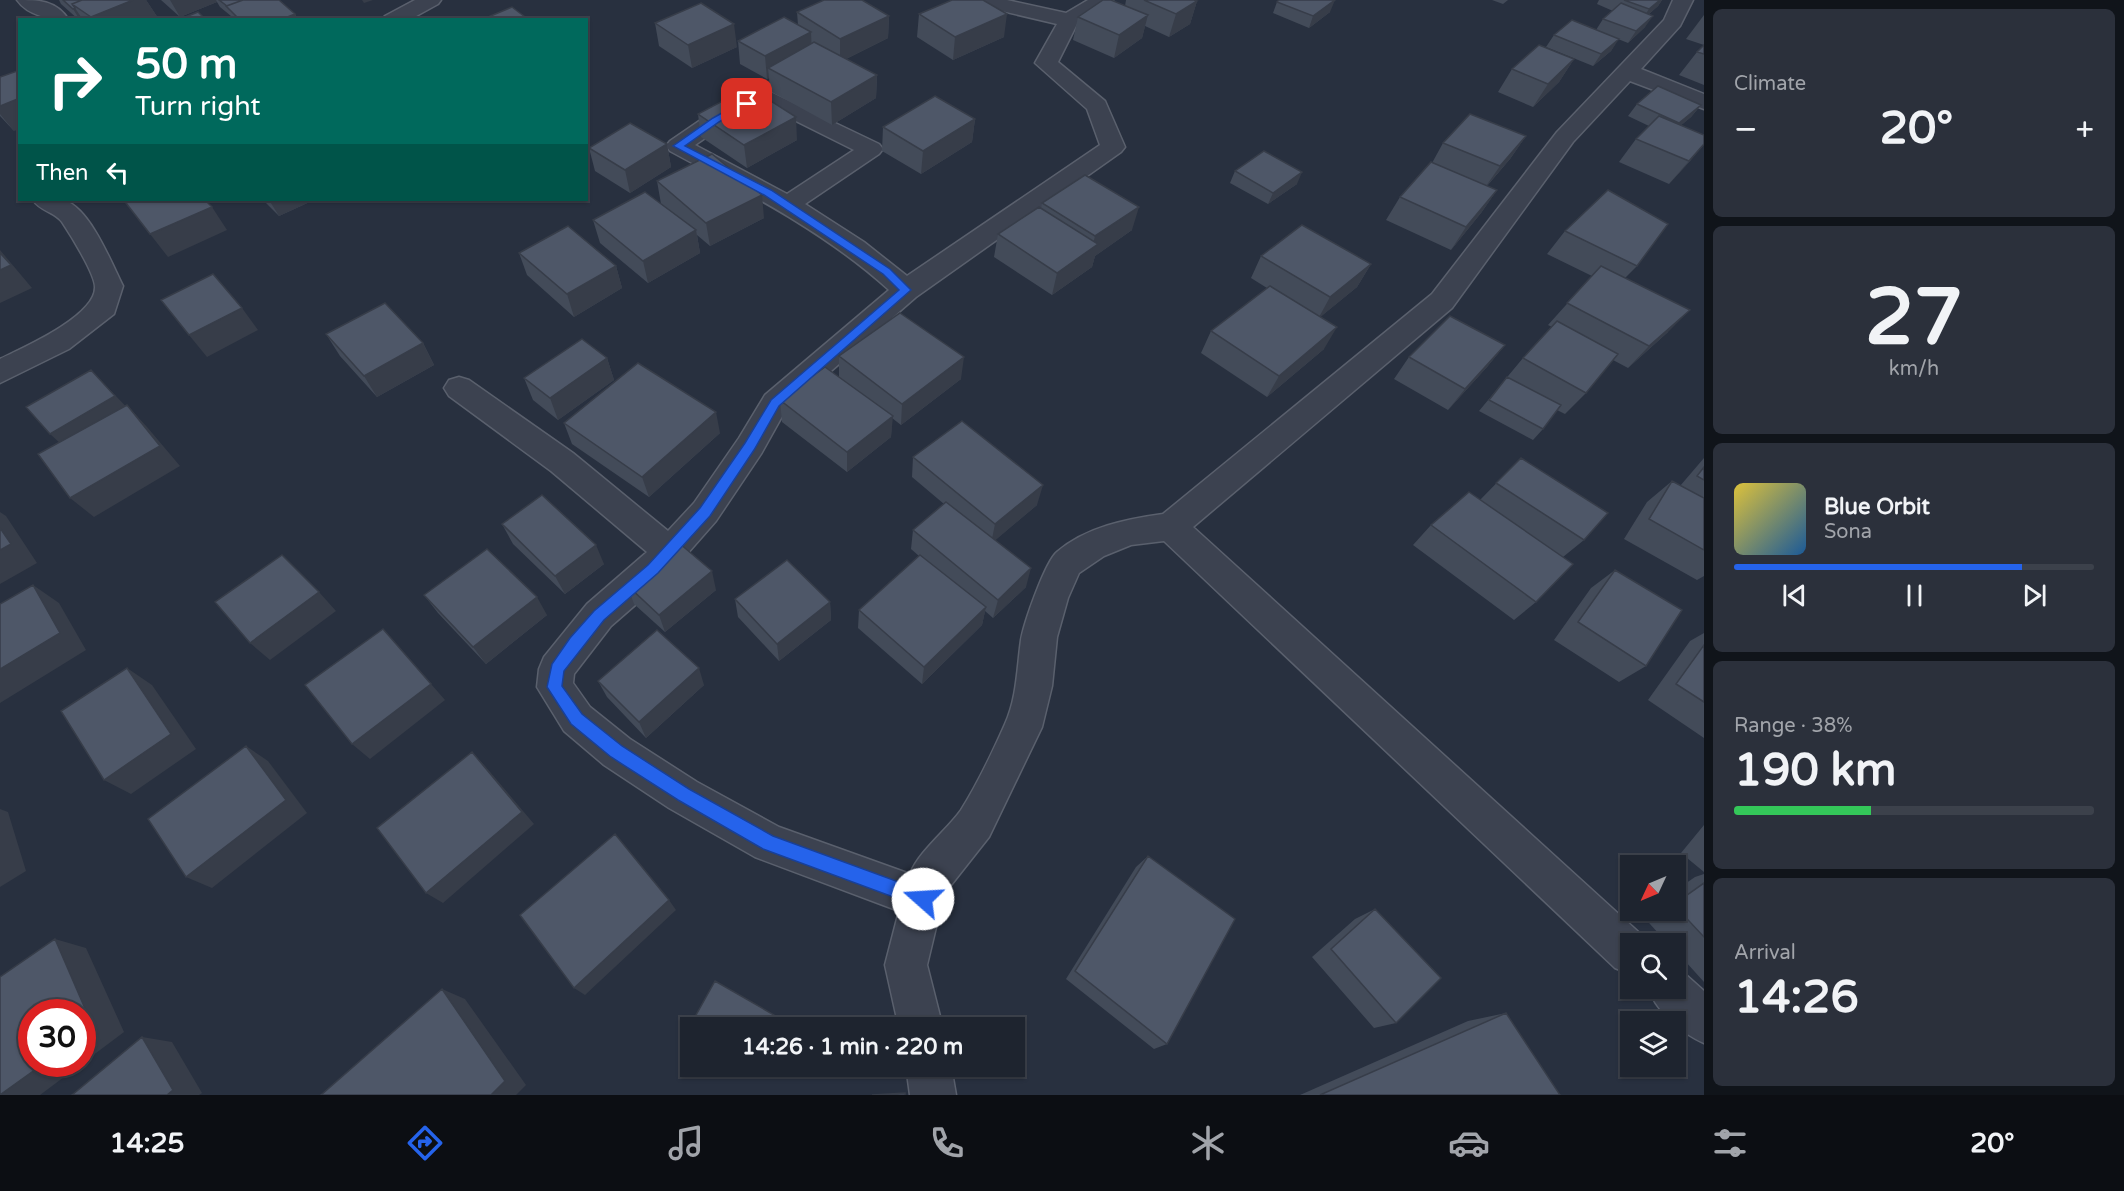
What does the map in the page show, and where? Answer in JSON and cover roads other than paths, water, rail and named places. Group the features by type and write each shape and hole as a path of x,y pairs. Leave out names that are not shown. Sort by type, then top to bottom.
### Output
{"street":[{"path":"396,18 431,0"},
{"path":"979,0 1069,20"},
{"path":"923,899 769,843 674,789 617,752 577,719 555,687 557,669 599,615 653,569 705,512 750,446 775,403 906,290 1113,147 1097,106 1047,63 1069,20 1103,0"},
{"path":"918,1017 906,965 926,884 975,823 1023,727 1034,686 1040,637 1051,598 1067,563 1092,546 1129,532 1171,528 1442,301 1564,137 1673,22 1683,0"},
{"path":"37,2 57,18"},
{"path":"1626,71 1704,102"},
{"path":"788,205 871,149 762,95 716,120 678,146 788,205 886,272 906,290"},
{"path":"0,372 59,342 104,307 109,286 91,247 69,213 48,201"},
{"path":"459,388 562,462 669,551"},
{"path":"1171,528 1620,944"},
{"path":"1681,999 1704,1021"},
{"path":"930,1077 933,1095"}]}
